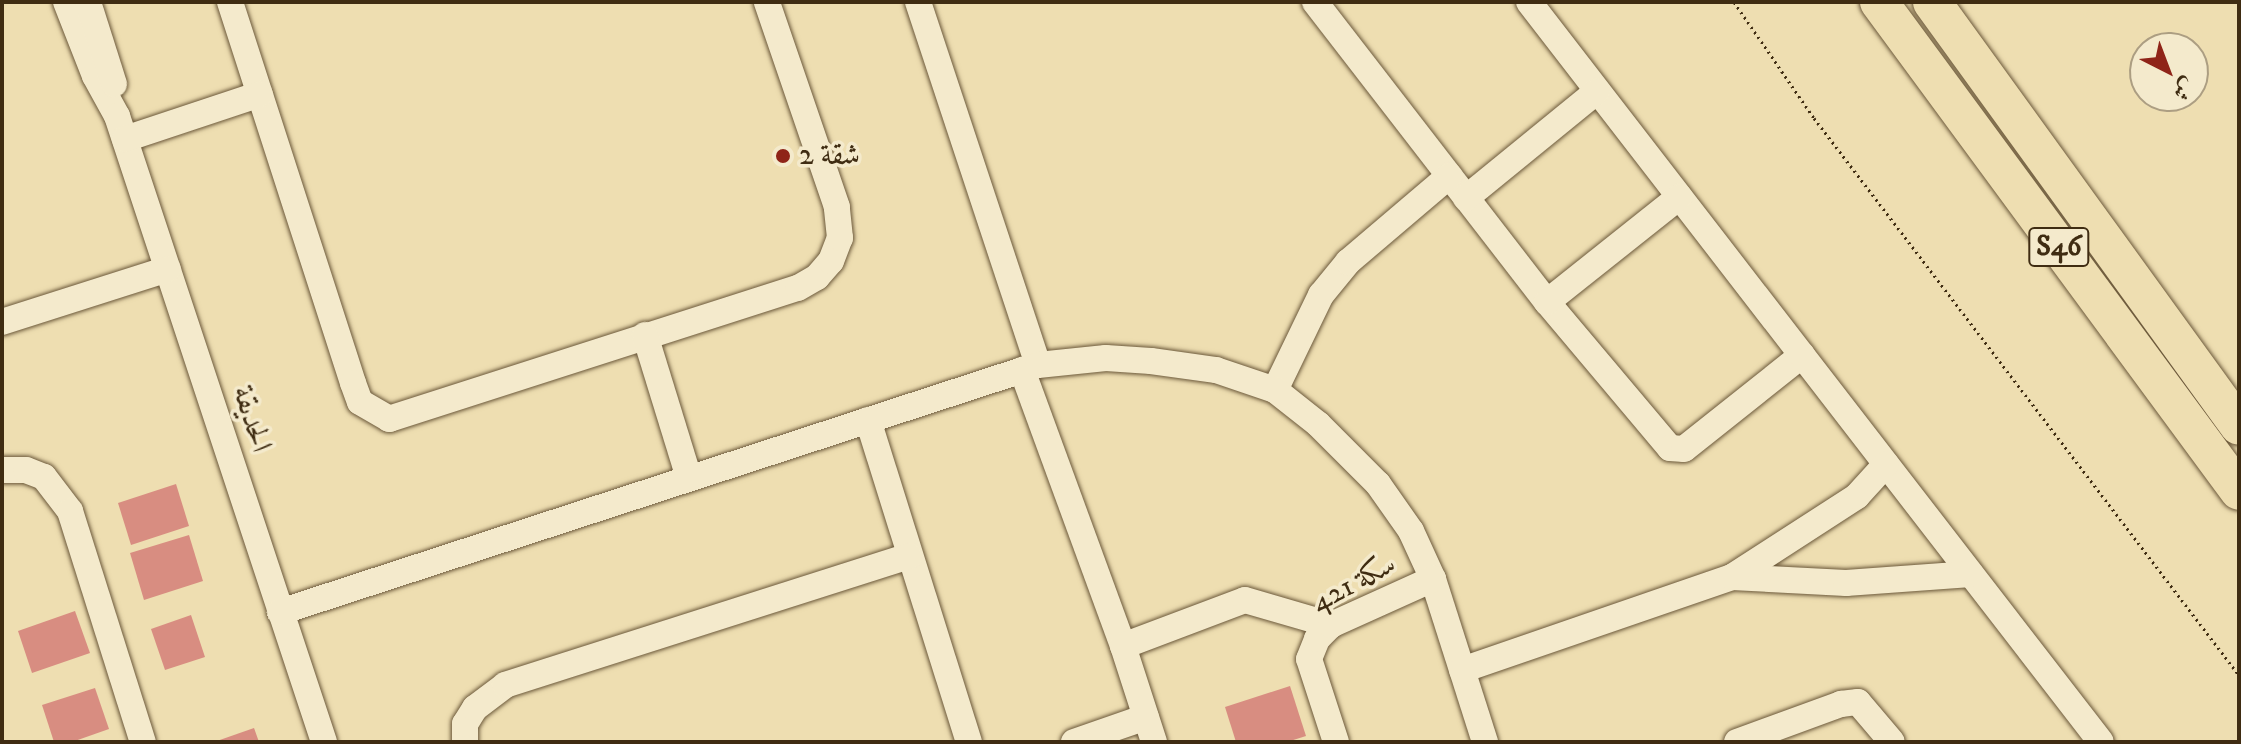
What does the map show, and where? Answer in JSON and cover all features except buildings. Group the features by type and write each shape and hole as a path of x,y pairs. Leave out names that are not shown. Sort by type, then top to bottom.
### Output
{"highway":[{"name":"S46","path":"1879,2 2239,491"},
{"name":"S46","path":"1932,2 2239,426"}],"street":[{"name":"الحديقة","path":"66,2 95,76 121,127"},
{"name":"الحديقة","path":"88,2 110,67 121,127 324,742"},
{"path":"230,2 360,402 389,419 408,416 645,335 798,288 824,269 840,238 837,207 767,2"},
{"path":"918,2 1030,367 1154,742"},
{"path":"1315,2 1547,302 1660,441 1670,448 1684,449 1802,355"},
{"path":"1529,2 2101,742"},
{"path":"1466,198 1597,91"},
{"path":"121,127 260,94"},
{"path":"1275,390 1321,295 1348,262 1449,176"},
{"path":"1547,302 1679,197"},
{"path":"2,322 168,269"},
{"path":"645,335 689,478"},
{"path":"280,612 1030,367 1106,358 1151,361 1216,370 1275,390 1318,424 1378,484 1411,531 1433,579 1485,742"},
{"path":"868,420 969,742"},
{"path":"1462,670 1732,577 1857,496 1886,464"},
{"path":"2,470 26,470 44,477 70,511 143,742"},
{"path":"465,742 465,724 475,708 505,685 909,556"},
{"path":"1732,577 1846,583 1971,574"},
{"name":"سكة 421","path":"1336,742 1309,659 1317,639 1331,625 1433,579"},
{"path":"1123,646 1245,600 1331,625"},
{"path":"1741,741 1841,704 1858,702 1892,742"},
{"path":"1074,742 1146,717"}],"path":[{"path":"1734,2 1833,143 2239,675"}],"place":[{"name":"شقة 2","path":"783,156"}]}
